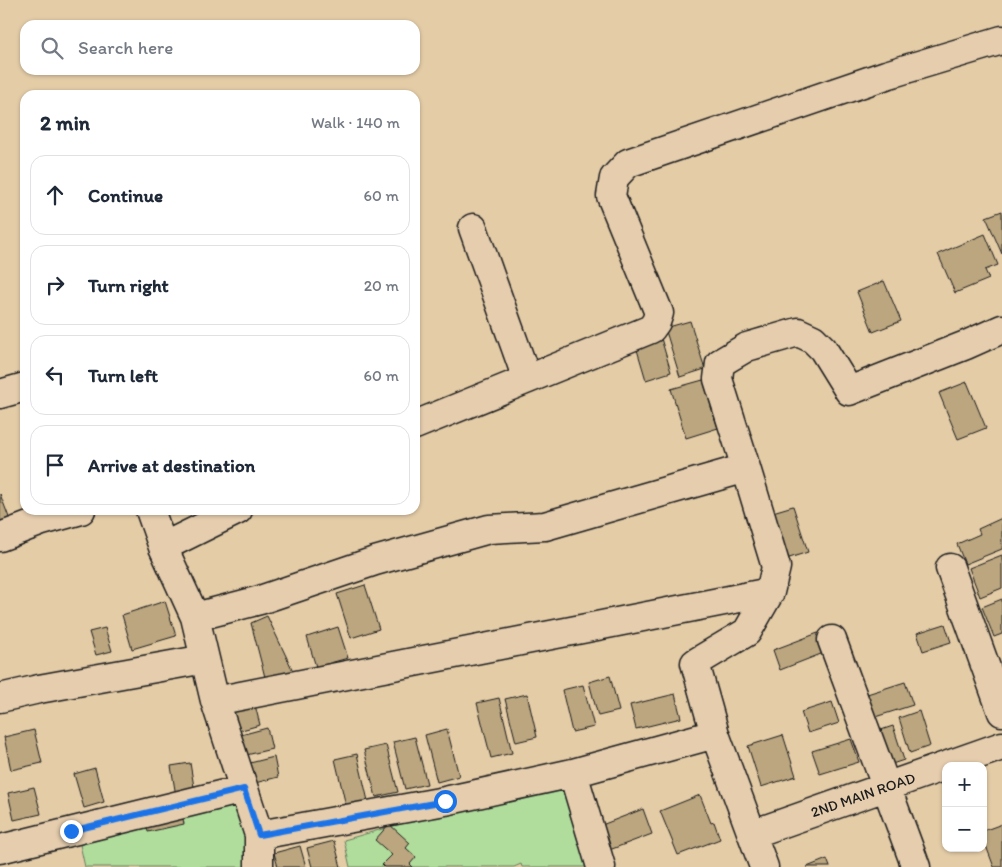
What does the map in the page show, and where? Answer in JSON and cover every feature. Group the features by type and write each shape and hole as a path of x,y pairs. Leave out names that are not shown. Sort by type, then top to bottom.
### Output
{"street":[{"path":"420,423 650,329 656,322 659,313 611,196 614,178 628,163 886,75 1002,40"},
{"path":"473,228 527,379"},
{"path":"764,867 715,734 696,663 747,632 770,592 776,567 718,379 720,363 747,347 798,332 813,339 823,349 849,391 966,345 1002,328"},
{"path":"0,394 20,388"},
{"path":"195,617 260,600 375,561 489,529 544,526 746,468"},
{"path":"0,537 64,515"},
{"path":"152,515 163,547 195,617 215,701 259,835 259,867"},
{"path":"163,547 228,515"},
{"path":"950,568 1002,712"},
{"path":"215,701 770,592"},
{"path":"832,640 916,867"},
{"path":"0,698 39,688 205,659"},
{"path":"259,835 445,801 573,773 715,734"},
{"name":"2ND MAIN ROAD","path":"752,834 1002,746"},
{"path":"573,773 601,867"},
{"path":"0,849 244,789"}],"green space":[{"path":"562,778 587,867 522,867 521,864 514,867 350,867 344,840"},
{"path":"245,804 246,867 85,867 79,840"}],"building":[{"path":"1002,211 1002,254 986,217"},
{"path":"985,234 998,265 985,270 989,279 955,293 938,254"},
{"path":"884,281 901,321 873,332 857,292"},
{"path":"690,321 705,369 680,377 665,328"},
{"path":"660,335 671,372 646,380 635,343"},
{"path":"703,380 718,428 686,438 671,389"},
{"path":"967,382 986,428 958,439 939,393"},
{"path":"0,494 10,520 0,523"},
{"path":"793,506 808,552 780,561 766,514"},
{"path":"1002,518 1002,549 965,564 957,544 980,534 978,529"},
{"path":"1002,555 1002,588 980,597 969,568"},
{"path":"365,585 379,629 351,638 337,594"},
{"path":"1002,599 1002,634 994,637 982,607"},
{"path":"165,601 176,636 132,649 122,615"},
{"path":"267,616 294,673 266,681 251,623"},
{"path":"945,624 951,642 923,651 917,633"},
{"path":"338,627 348,658 316,667 307,637"},
{"path":"105,628 112,651 96,655 89,632"},
{"path":"818,633 826,652 780,670 773,650"},
{"path":"610,676 619,711 598,716 589,682"},
{"path":"905,682 913,705 872,718 864,695"},
{"path":"583,685 594,727 572,732 562,690"},
{"path":"527,694 537,737 516,742 505,699"},
{"path":"675,694 681,718 636,729 630,705"},
{"path":"499,698 512,753 491,758 477,703"},
{"path":"254,701 260,725 238,731 232,706"},
{"path":"832,702 839,723 808,733 801,712"},
{"path":"919,711 930,746 910,753 899,718"},
{"path":"893,726 904,760 886,766 875,732"},
{"path":"267,728 272,749 242,756 237,736"},
{"path":"447,729 459,776 437,782 425,735"},
{"path":"34,730 42,763 11,770 4,737"},
{"path":"783,735 796,776 761,787 748,746"},
{"path":"415,737 427,784 405,789 393,742"},
{"path":"851,739 859,762 820,774 812,751"},
{"path":"386,745 398,792 376,797 364,750"},
{"path":"357,754 368,801 346,806 335,759"},
{"path":"274,757 278,777 255,783 250,763"},
{"path":"190,763 195,793 176,796 171,766"},
{"path":"95,768 104,802 84,808 74,774"},
{"path":"34,787 41,814 14,820 8,793"},
{"path":"700,795 711,823 714,822 720,839 678,855 660,811"},
{"path":"643,809 652,834 604,852 594,828"},
{"path":"181,810 184,824 148,832 145,818"},
{"path":"389,824 410,843 406,848 416,857 410,864 413,867 384,867 382,865 392,855 375,840"},
{"path":"1002,824 1002,867 994,867 987,849 987,830"},
{"path":"334,841 341,867 312,867 307,848"},
{"path":"300,846 306,867 278,867 274,853"},
{"path":"827,859 830,867 807,867"}],"route":[{"path":"71,831 244,789 259,835 445,801"}]}
